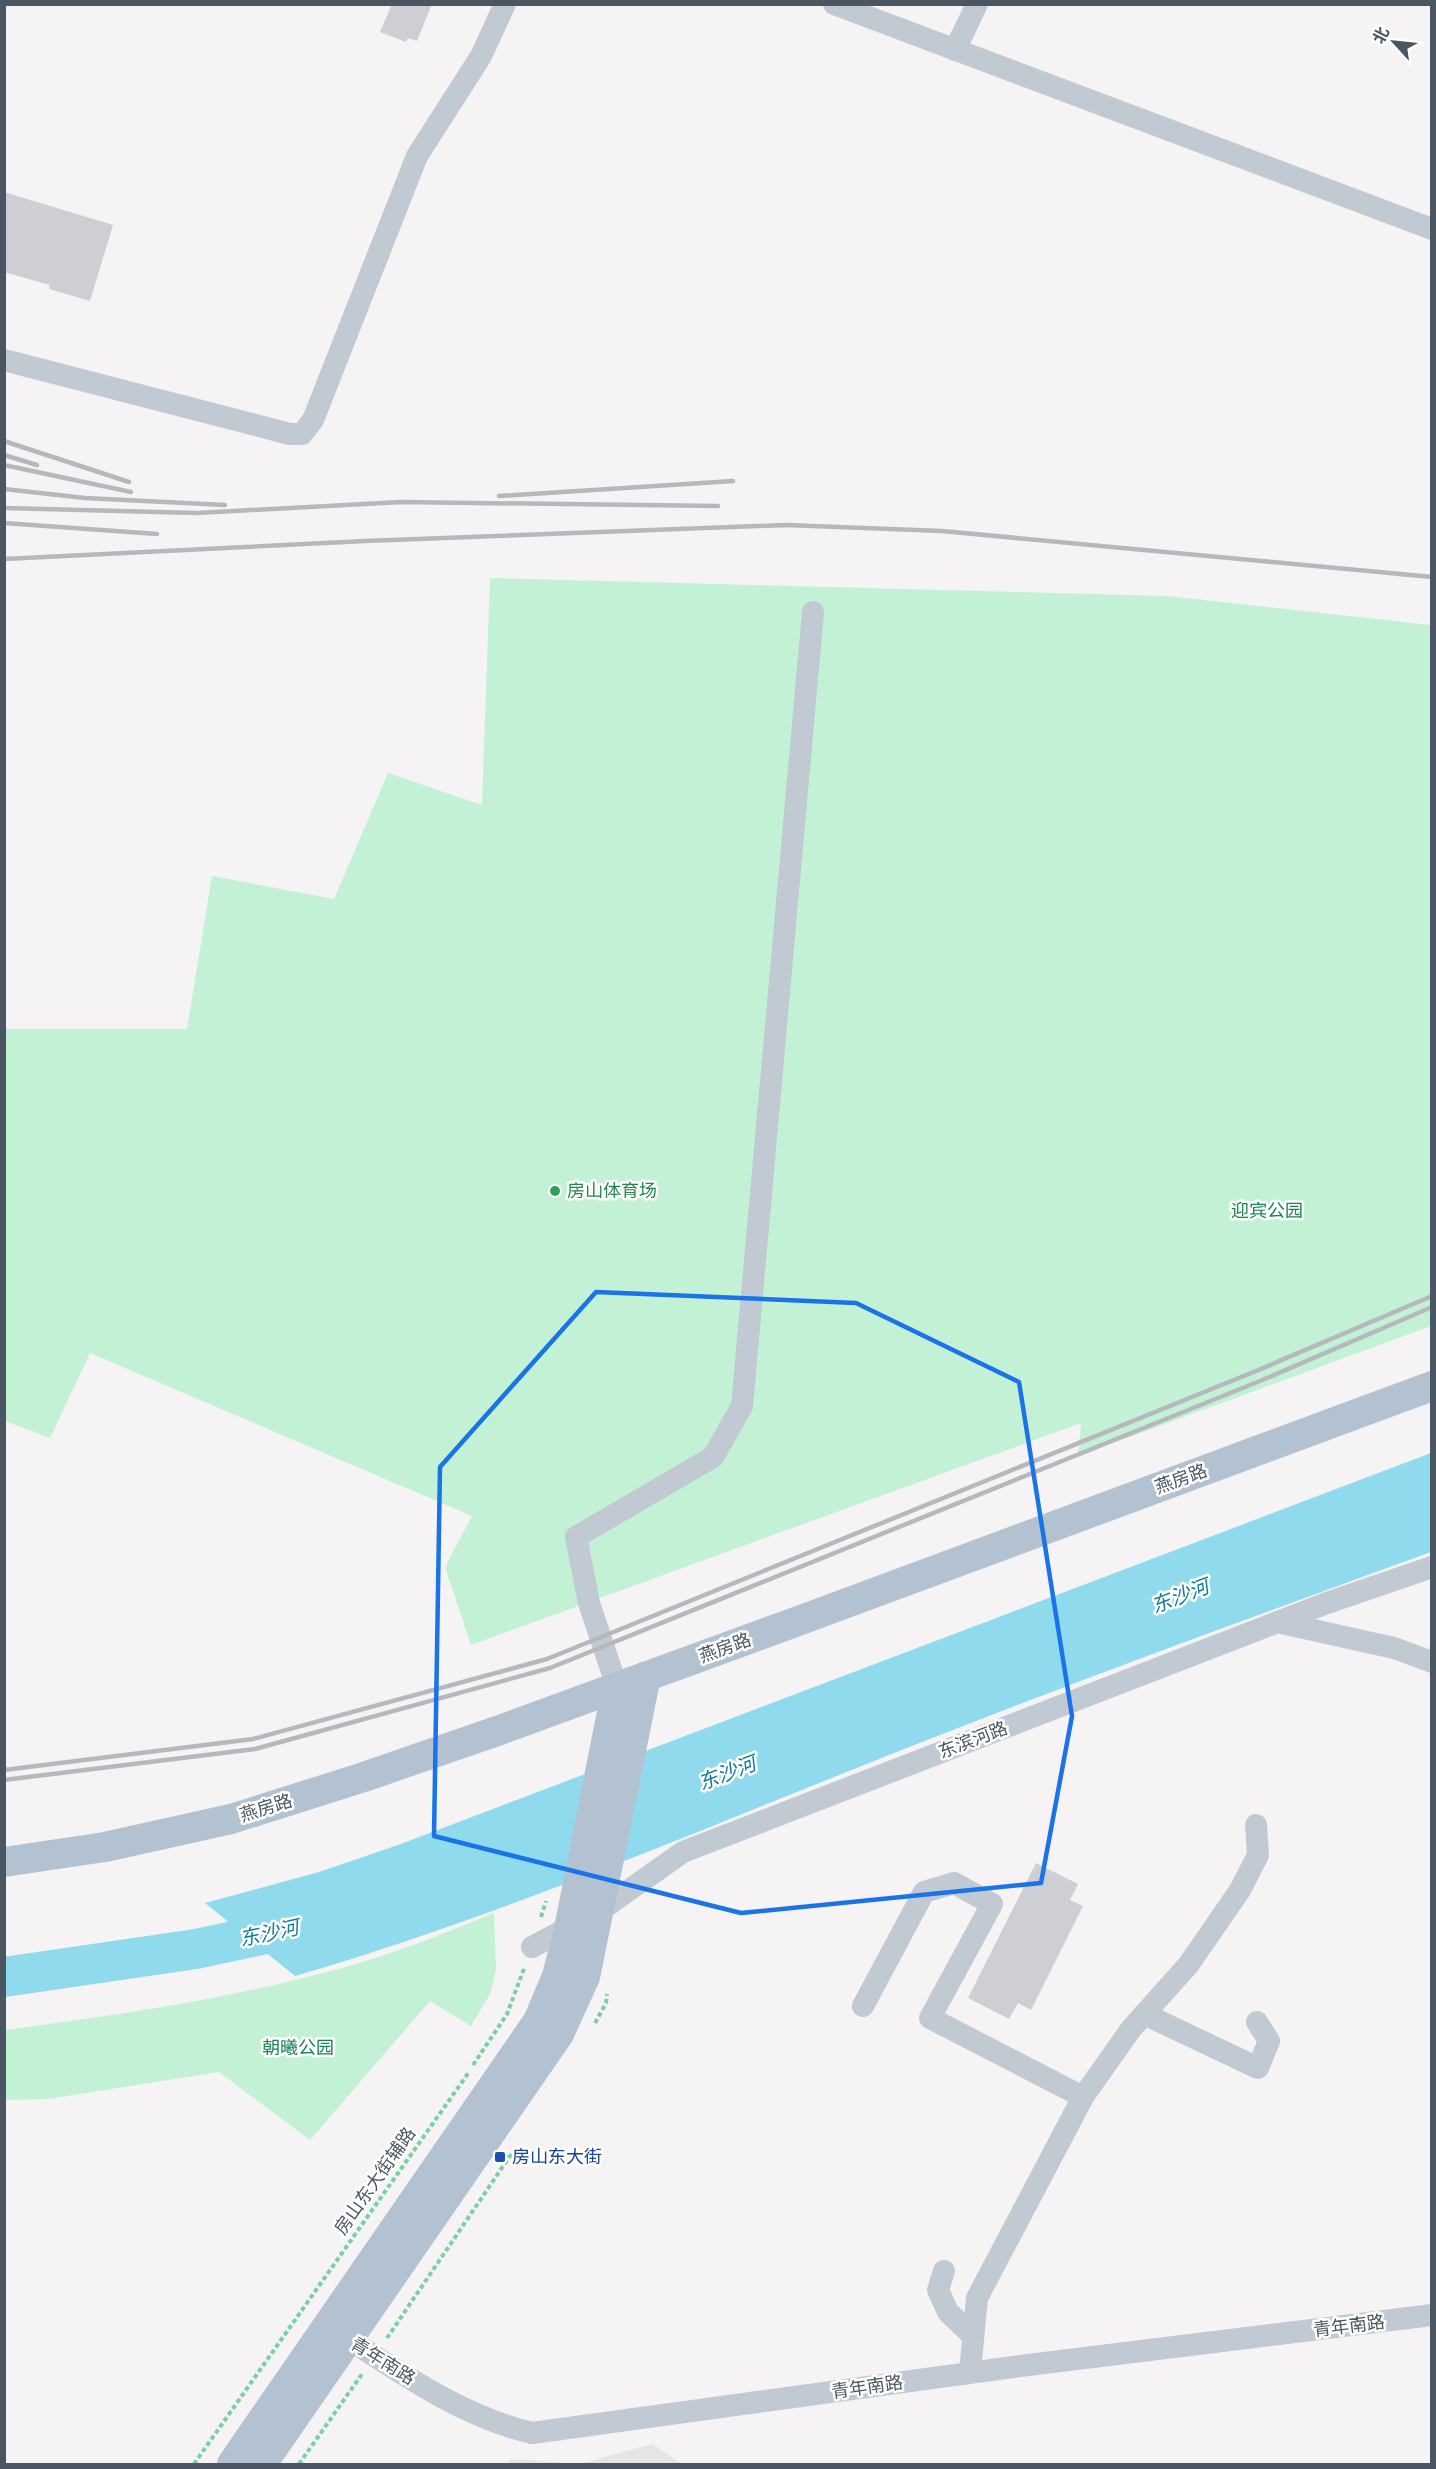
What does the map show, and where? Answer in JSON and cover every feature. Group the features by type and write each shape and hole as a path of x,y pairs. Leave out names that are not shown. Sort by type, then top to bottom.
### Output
{"main road":[{"name":"燕房路","path":"4,1862 105,1847 231,1819 364,1778 617,1687 1431,1386"},
{"path":"262,2464 338,2333 538,2021 557,1976 577,1889 623,1726 646,1676"},
{"path":"232,2464 338,2333 559,2034 585,1977 605,1879 623,1726 617,1687"}],"street":[{"path":"4,360 290,434 302,434 313,420 417,156 481,56 505,4"},
{"path":"834,4 1431,230"},
{"path":"955,50 977,4"},
{"path":"617,1687 590,1603 576,1537 713,1457 742,1406 813,612"},
{"name":"东滨河路","path":"532,1947 598,1912 683,1852 1277,1622 1431,1567"},
{"path":"1277,1622 1394,1648 1431,1662"},
{"path":"970,2372 977,2298 1083,2097 1131,2029 1189,1964 1240,1890 1258,1855 1256,1826"},
{"path":"863,2007 924,1892 954,1883 992,1904 930,2018 1083,2097"},
{"path":"1144,2014 1258,2068 1269,2041 1257,2022"},
{"path":"944,2271 938,2290 948,2312 973,2337"},
{"name":"青年南路","path":"338,2333 435,2393 466,2409 504,2426 532,2433 970,2372 1431,2314"}],"path":[{"name":"房山东大街辅路","path":"194,2464 507,2014 532,1947 547,1897"}],"highlighted area":[{"path":"596,1292 856,1303 1019,1382 1072,1716 1041,1883 741,1913 434,1836 440,1467"}],"shaded area":[{"path":"652,2444 682,2464 579,2464"},
{"path":"511,2459 579,2464 507,2464"}],"green space":[{"name":"房山体育场","path":"490,578 1167,596 1431,625 1431,1326 1078,1456 1081,1423 471,1645 445,1567 472,1516 90,1353 50,1438 5,1421 4,1029 187,1029 212,876 334,899 388,773 482,805"},
{"name":"朝曦公园","path":"494,1913 496,1970 490,1994 471,2026 430,2001 310,2140 219,2072 48,2099 5,2100 5,2030 198,2001 294,1980 388,1954"}],"water":[{"path":"1431,1453 1431,1552 1024,1703 520,1901 370,1953 295,1976 205,1903 319,1872 398,1845"}],"building":[{"path":"392,4 432,4 417,41 408,38 406,42 380,32"},
{"path":"4,192 113,225 90,301 49,289 50,285 4,272"},
{"path":"1036,1863 1078,1884 1070,1900 1083,1906 1031,2010 1018,2003 1009,2019 968,1998"}],"waterway":[{"name":"东沙河","path":"4,1977 196,1949 303,1926"}],"railway":[{"path":"4,441 129,482"},
{"path":"4,455 37,465"},
{"path":"4,465 131,492"},
{"path":"499,496 733,481"},
{"path":"4,489 85,498 225,505"},
{"path":"4,508 197,513 401,502 718,506"},
{"path":"4,523 157,534"},
{"path":"4,559 365,541 786,525 942,531 1432,577"},
{"path":"4,1770 253,1739 547,1659 1256,1371 1432,1296"},
{"path":"4,1780 255,1749 550,1668 1260,1381 1432,1307"}],"place":[{"name":"房山体育场","path":"555,1191"},
{"name":"房山东大街","path":"500,2157"}],"park label":[{"name":"迎宾公园","path":"1267,1211"}]}
